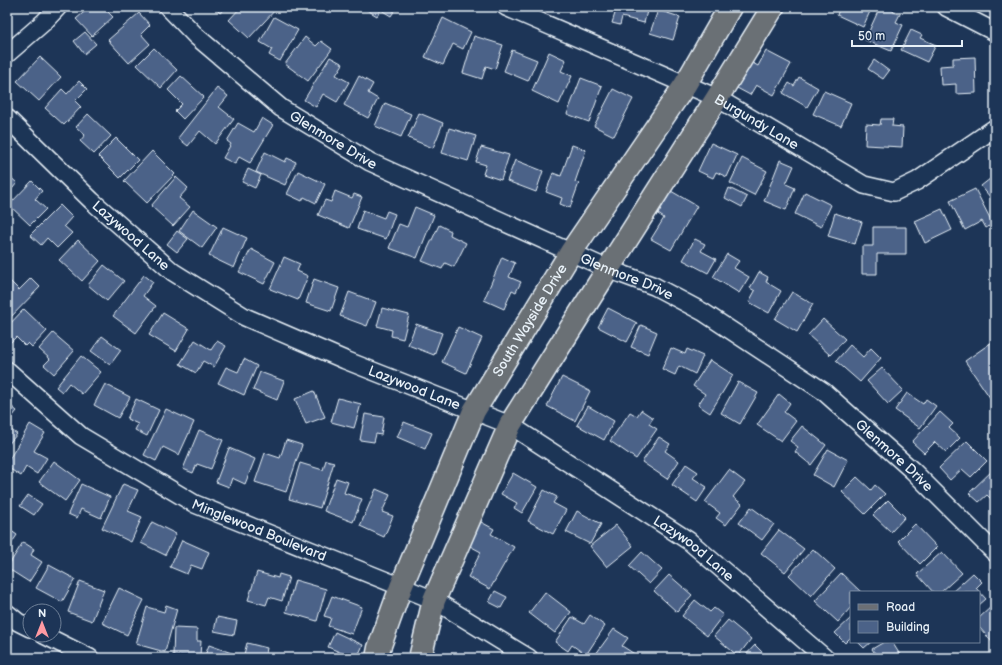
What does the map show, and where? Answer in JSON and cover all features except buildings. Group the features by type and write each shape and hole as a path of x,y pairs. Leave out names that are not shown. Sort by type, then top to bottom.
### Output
{"main road":[{"name":"South Wayside Drive","path":"377,658 378,648 401,587 474,411 571,252 685,85 730,7"},
{"path":"420,658 434,600 510,425 773,7"}],"street":[{"path":"7,54 44,22 58,7"},
{"name":"Glenmore Drive","path":"168,7 196,36 281,108 370,162 608,269 654,286 703,312 823,391 914,471 995,553"},
{"name":"Burgundy Lane","path":"506,7 717,98 864,185 894,192 917,182 995,128"},
{"path":"946,7 995,32"},
{"name":"Lazywood Lane","path":"7,118 92,201 173,272 246,317 338,357 510,425 689,541 825,658"},
{"name":"Minglewood Boulevard","path":"7,370 81,436 195,504 434,600 529,658"},
{"path":"7,613 22,624"},
{"path":"60,643 90,658"}]}
